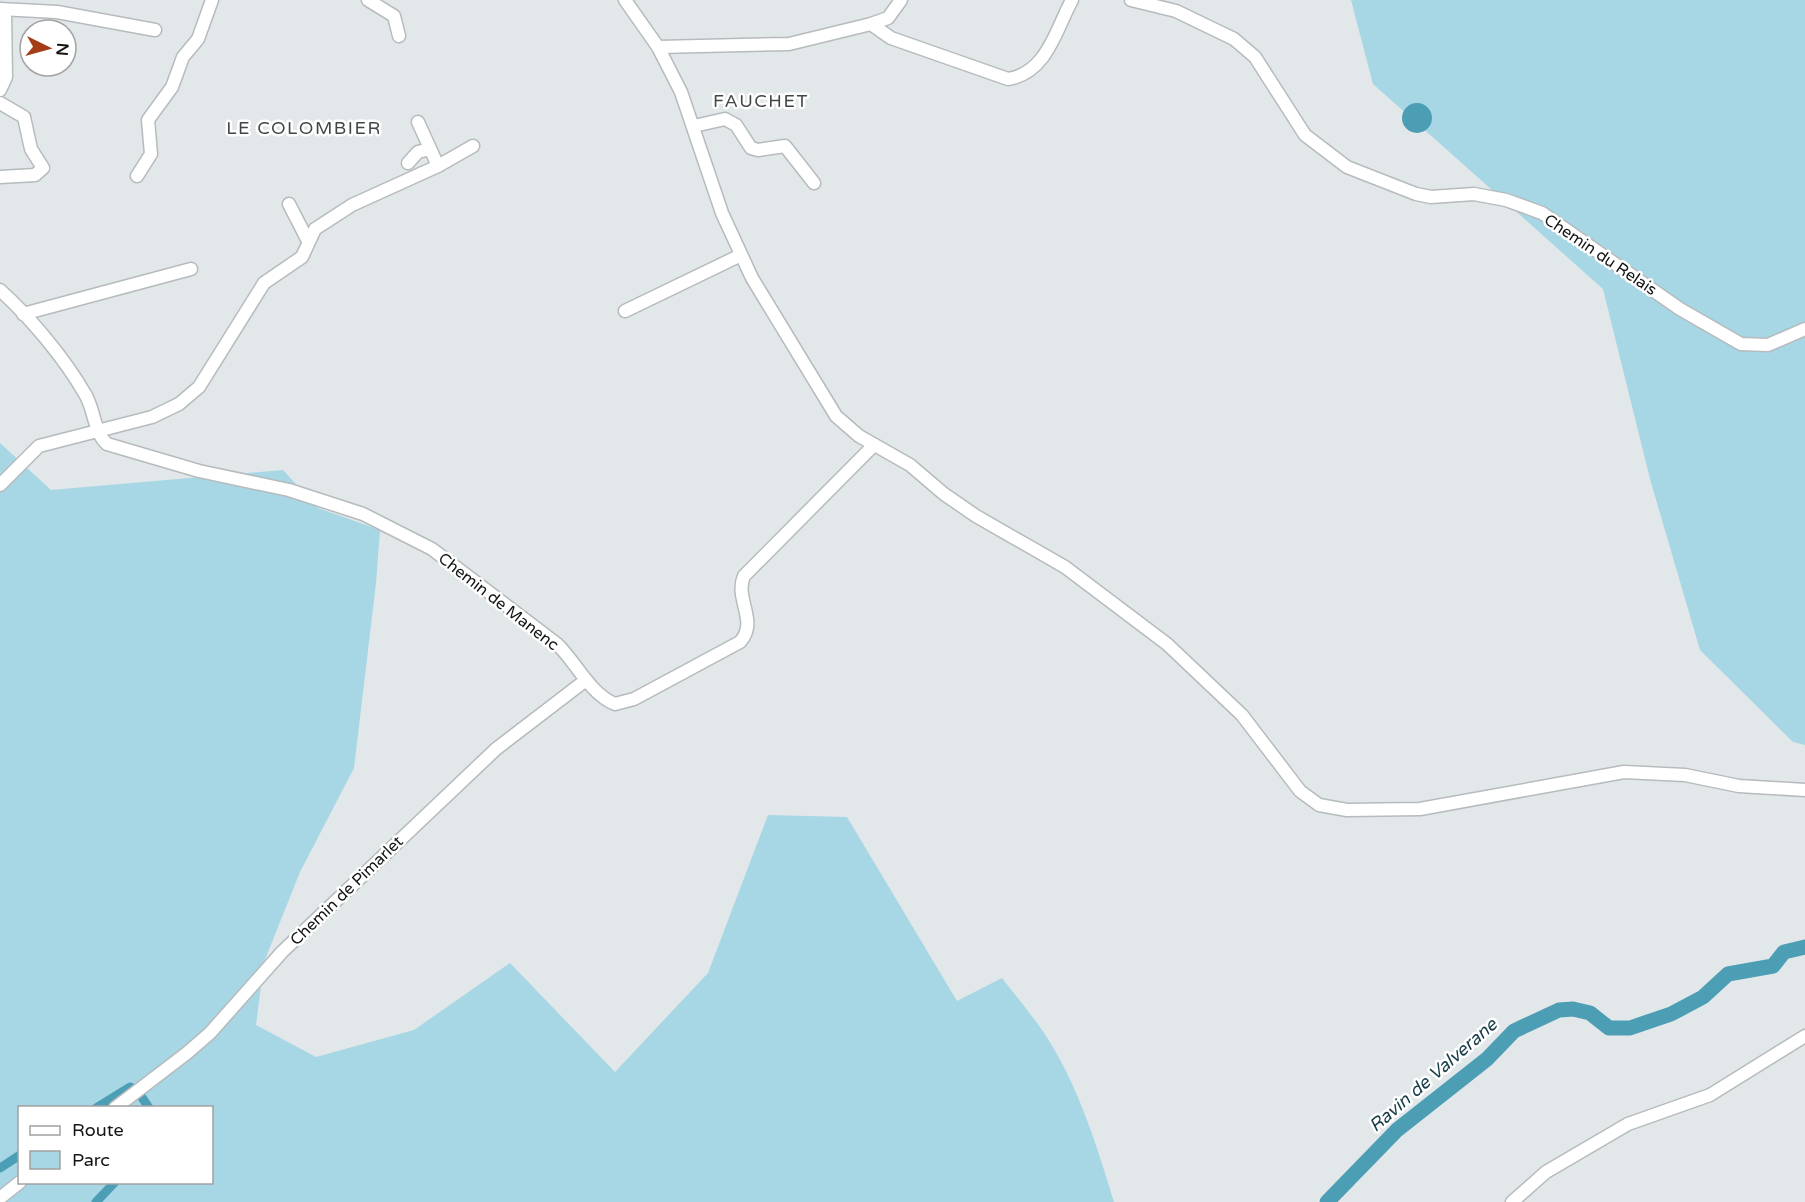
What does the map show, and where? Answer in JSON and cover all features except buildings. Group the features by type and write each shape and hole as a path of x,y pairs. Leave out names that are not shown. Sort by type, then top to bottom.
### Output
{"street":[{"path":"137,176 151,154 148,120 172,87 183,57 198,39 212,0"},
{"path":"368,0 394,16 399,36"},
{"path":"625,0 658,46 694,126 722,213 741,255 761,294 831,409 852,430 910,465 944,494 976,516 1065,567 1167,644 1242,715 1300,791 1319,805 1347,810 1420,809 1624,772 1685,775 1739,786 1805,790"},
{"path":"658,46 789,44 888,18 901,0"},
{"path":"871,24 891,38 1008,79 1024,74 1047,53 1072,0"},
{"name":"Chemin du Relais","path":"1131,0 1176,12 1234,39 1255,57 1305,135 1347,167 1416,194 1431,197 1474,194 1506,200 1542,213 1680,309 1745,345 1768,345 1805,329"},
{"path":"0,90 6,80 2,10 57,12 155,30"},
{"path":"0,103 24,117 31,148 43,168 35,175 0,177"},
{"path":"694,126 725,119 736,125 751,148 785,146 814,183"},
{"path":"418,122 438,166"},
{"path":"0,485 39,446 165,411 199,387 264,283 302,257 315,229 352,205 438,166 473,146"},
{"path":"408,163 418,152 430,149"},
{"path":"289,204 308,241"},
{"path":"625,311 741,255"},
{"path":"22,314 191,269"},
{"path":"0,290 84,392 98,431"},
{"name":"Chemin de Manenc","path":"98,431 103,440 115,448 199,471 294,491 354,510 410,537 467,574 557,644 586,680 610,702 622,704 738,644 747,632 748,624 741,591 744,576 874,445"},
{"name":"Chemin de Pimarlet","path":"116,1106 210,1033 282,952 496,749 586,680"},
{"path":"1512,1202 1546,1172 1628,1124 1710,1095 1805,1036"},
{"path":"0,1198 18,1184"}],"green space":[{"path":"1351,0 1805,0 1805,745 1793,742 1700,650 1650,479 1603,289 1373,84"},
{"path":"0,443 51,490 283,470 318,508 380,530 354,768 300,872 264,962 256,1025 316,1057 414,1030 510,963 615,1072 708,973 768,815 847,817 957,1001 1002,978 1040,1027 1071,1081 1095,1142 1114,1202 0,1202"}],"shaded area":[{"path":"1417,103 1428,107 1432,118 1428,129 1417,133 1406,129 1402,118 1406,107"}],"waterway":[{"name":"Ravin de Valverane","path":"1327,1202 1397,1130 1487,1059 1514,1031 1559,1010 1573,1009 1590,1013 1609,1028 1630,1028 1671,1014 1703,997 1728,974 1773,966 1784,952 1805,947"},
{"path":"99,1106 130,1087 137,1090 148,1106"},
{"path":"0,1168 18,1156"},
{"path":"96,1202 113,1184"}],"district":[{"name":"FAUCHET","path":"761,101"},
{"name":"LE COLOMBIER","path":"304,128"}]}
